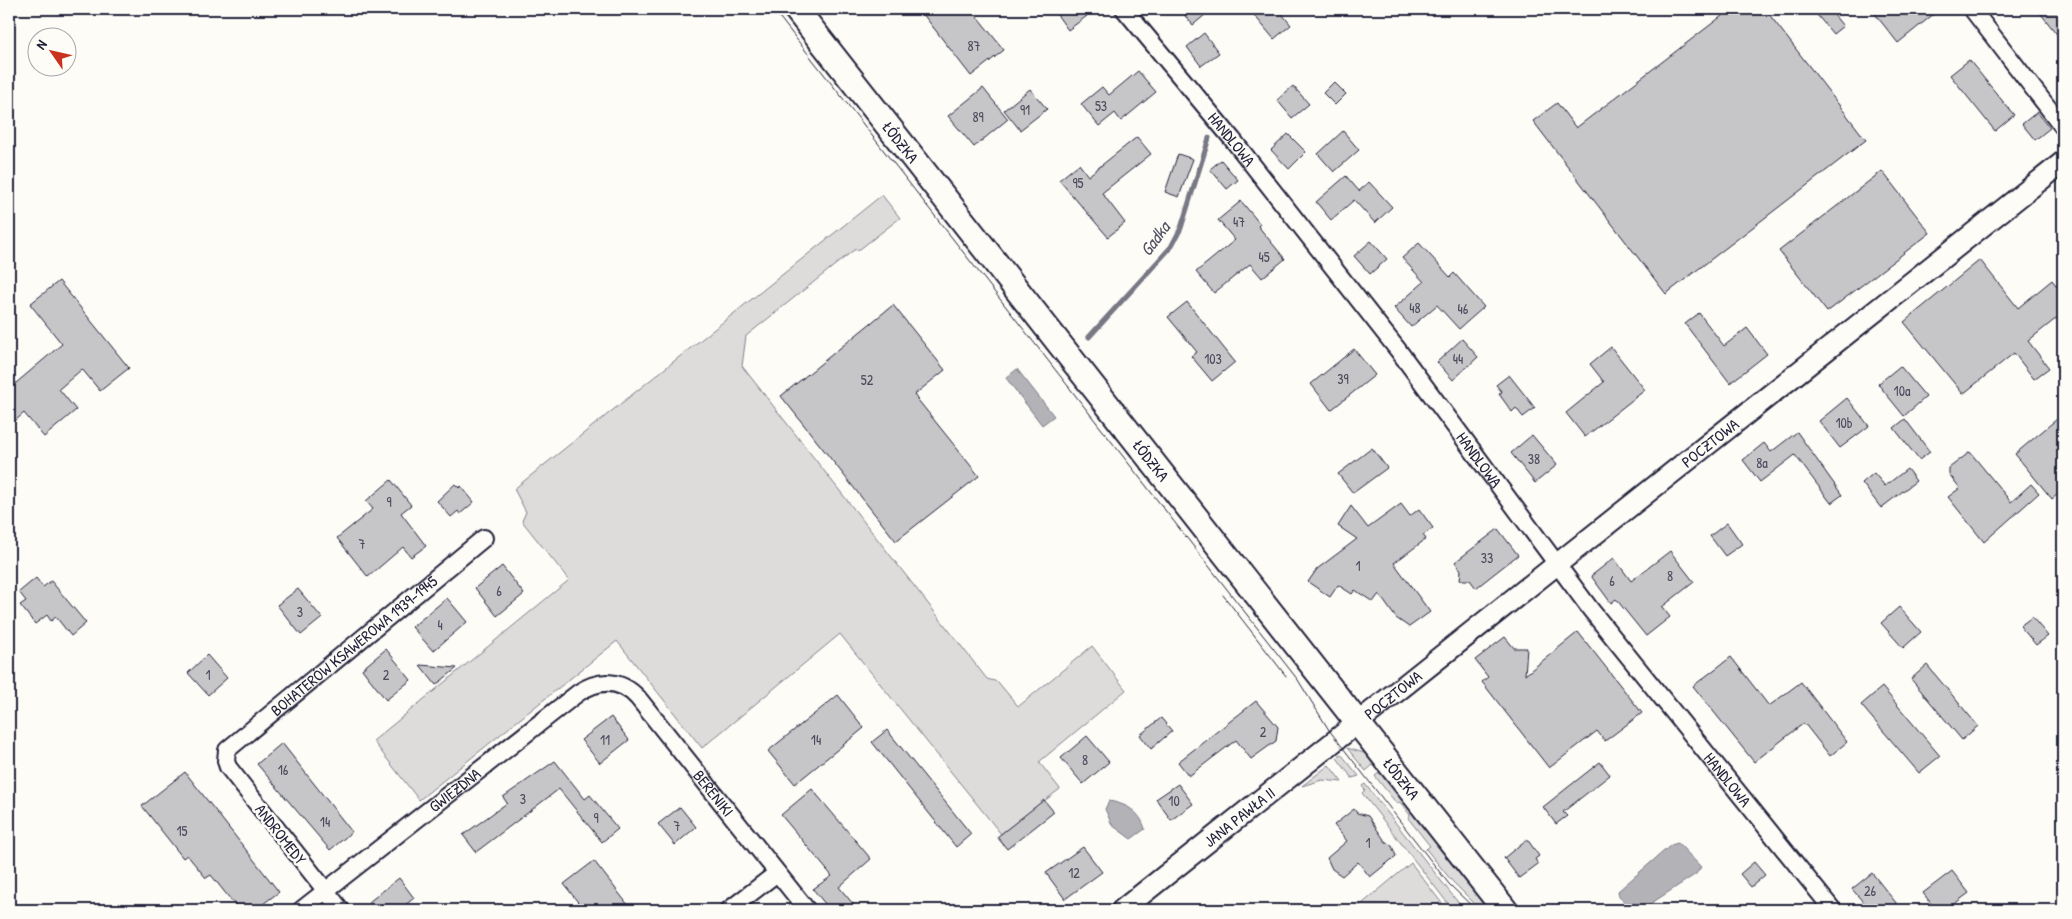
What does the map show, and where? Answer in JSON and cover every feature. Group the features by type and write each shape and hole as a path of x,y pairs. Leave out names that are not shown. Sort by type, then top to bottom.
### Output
{"main road":[{"name":"ŁÓDZKA","path":"796,9 1505,910"}],"street":[{"name":"HANDLOWA","path":"1124,9 1233,140 1398,350 1591,610 1832,910"},
{"path":"1972,9 2063,128"},
{"name":"POCZTOWA","path":"1357,722 2063,162"},
{"name":"BOHATERÓW KSAWEROWA 1939-1945","path":"225,755 231,745 484,538"},
{"name":"BERENIKI","path":"615,683 626,686 638,698 807,910"},
{"name":"GWIEZDNA","path":"301,910 578,693 596,684 615,683"},
{"name":"JANA PAWŁA II","path":"1122,910 1357,722"},
{"name":"ANDROMEDY","path":"225,755 228,766 340,910"},
{"path":"730,910 777,873"}],"shaded area":[{"path":"882,195 900,218 860,249 854,250 746,336 742,366 987,679 998,682 1017,705 1019,706 1092,646 1126,690 1039,762 1060,789 1001,834 840,634 702,748 617,641 419,800 373,741 569,580 522,521 526,512 514,489"},
{"path":"1017,369 1054,416 1042,425 1006,378"},
{"path":"1347,748 1364,753 1374,764 1366,771"},
{"path":"1341,754 1359,776 1352,778 1337,758"},
{"path":"1329,765 1342,782 1322,780 1302,786"},
{"path":"1380,772 1489,910 1481,910 1451,880 1426,849 1430,846 1408,818 1410,815 1400,802 1397,804 1375,776"},
{"path":"1365,784 1464,910 1453,910 1362,793 1365,790 1362,786"},
{"path":"1109,801 1132,809 1140,817 1145,829 1131,839 1112,825 1105,809"},
{"path":"1678,843 1701,867 1696,874 1641,910 1634,910 1619,897 1618,891 1671,845"},
{"path":"1411,863 1447,910 1354,910 1357,908"}],"building":[{"path":"919,9 971,9 1004,50 971,76"},
{"path":"1053,9 1081,9 1087,16 1068,30"},
{"path":"1179,9 1212,9 1193,25"},
{"path":"1249,9 1278,9 1291,25 1274,39"},
{"path":"1731,9 1765,9 1866,140 1666,294 1533,121 1557,103 1576,128"},
{"path":"1812,9 1829,9 1843,26 1833,34"},
{"path":"1871,9 1940,9 1898,43"},
{"path":"2037,9 2063,9 2063,42"},
{"path":"1204,33 1219,53 1201,66 1187,47"},
{"path":"1969,60 2014,115 1995,131 1950,75"},
{"path":"1138,71 1156,92 1121,121 1115,113 1099,126 1081,104 1102,87 1109,95"},
{"path":"1334,82 1346,94 1335,105 1323,93"},
{"path":"1293,86 1309,104 1292,118 1277,100"},
{"path":"983,88 1008,119 974,147 948,116"},
{"path":"1030,89 1047,109 1020,130 1004,110"},
{"path":"2037,112 2050,128 2035,140 2022,124"},
{"path":"1343,131 1359,150 1334,172 1318,154"},
{"path":"1288,134 1306,152 1289,169 1271,150"},
{"path":"1137,137 1151,154 1102,193 1125,223 1108,237 1059,180 1079,164 1088,176"},
{"path":"1178,154 1193,159 1179,197 1165,192"},
{"path":"1221,160 1238,180 1227,189 1210,169"},
{"path":"1882,171 1930,233 1827,312 1779,251"},
{"path":"1346,176 1359,191 1369,182 1392,207 1375,223 1354,200 1331,220 1316,202"},
{"path":"1241,201 1260,224 1258,226 1285,259 1262,278 1250,264 1214,293 1196,272 1235,240 1218,220"},
{"path":"1371,241 1387,259 1370,274 1354,256"},
{"path":"1419,243 1450,277 1454,273 1484,307 1459,329 1437,305 1411,327 1394,308 1424,282 1402,258"},
{"path":"1980,260 2018,308 2052,280 2063,294 2063,313 2028,341 2049,368 2034,379 2014,353 1963,394 1904,322"},
{"path":"59,281 129,368 100,391 82,369 59,389 76,410 44,437 24,413 9,426 9,389 62,344 30,304"},
{"path":"1187,302 1235,362 1212,381 1191,356 1197,352 1168,317"},
{"path":"893,305 945,370 914,395 979,476 896,541 781,396"},
{"path":"1699,313 1724,346 1747,328 1767,354 1730,383 1685,324"},
{"path":"1462,339 1478,357 1453,380 1437,362"},
{"path":"1611,347 1645,390 1585,437 1566,413 1604,382 1590,364"},
{"path":"1354,349 1375,375 1331,410 1311,384"},
{"path":"1900,366 1926,397 1904,416 1878,384"},
{"path":"1509,375 1535,408 1523,417 1516,408 1512,412 1499,394 1502,392 1496,385"},
{"path":"1847,398 1869,426 1840,448 1819,421"},
{"path":"1905,419 1930,452 1919,460 1894,428"},
{"path":"2057,419 2063,426 2063,490 2052,499 2015,454"},
{"path":"1797,432 1842,495 1831,503 1795,455 1760,482 1743,460 1764,443 1771,452"},
{"path":"1532,435 1557,465 1535,483 1511,453"},
{"path":"1372,448 1387,468 1353,493 1338,474"},
{"path":"1970,452 2011,502 2031,484 2039,493 1984,542 1948,497 1960,488 1949,474 1949,468"},
{"path":"1907,469 1916,481 1881,508 1862,483 1874,473 1885,486"},
{"path":"391,480 411,505 401,513 426,546 411,557 403,547 368,577 337,538 373,509 366,501"},
{"path":"455,484 459,488 461,486 474,502 460,514 458,511 451,517 437,501"},
{"path":"1401,504 1410,516 1419,509 1433,528 1423,535 1426,539 1394,563 1430,612 1409,627 1396,618 1379,594 1373,602 1355,590 1352,594 1338,585 1330,597 1308,582 1317,569 1357,539 1338,526 1351,506 1368,528"},
{"path":"1727,523 1742,544 1725,556 1710,536"},
{"path":"1498,529 1518,555 1476,588 1470,580 1460,580 1461,570 1455,562"},
{"path":"1670,551 1694,582 1662,607 1670,617 1646,636 1616,599 1611,603 1591,576 1614,558 1631,581"},
{"path":"502,566 524,594 497,616 475,588"},
{"path":"36,578 43,587 51,581 86,623 71,636 56,617 51,621 47,615 35,624 20,605 26,601 19,592"},
{"path":"298,589 322,618 301,635 277,605"},
{"path":"447,598 467,622 433,651 412,627"},
{"path":"1899,607 1921,632 1903,648 1881,623"},
{"path":"2032,617 2048,636 2036,645 2020,626"},
{"path":"1578,632 1642,713 1605,741 1597,731 1549,768 1482,682 1488,677 1475,660 1505,637 1514,648 1527,648 1525,675"},
{"path":"386,649 411,680 386,700 362,669"},
{"path":"207,655 227,678 208,695 188,673"},
{"path":"1731,657 1769,706 1801,682 1847,742 1830,756 1804,723 1754,762 1693,686"},
{"path":"420,665 457,668 436,685"},
{"path":"1927,665 1978,726 1962,740 1911,679"},
{"path":"1882,687 1940,756 1919,773 1861,705"},
{"path":"838,695 864,728 795,784 768,751"},
{"path":"1256,701 1278,727 1276,741 1251,759 1236,740 1189,776 1178,762"},
{"path":"611,717 629,740 600,763 581,740"},
{"path":"1161,718 1172,731 1151,749 1140,735"},
{"path":"887,730 971,834 956,847 872,742"},
{"path":"1087,736 1109,762 1083,784 1061,758"},
{"path":"282,743 352,832 330,850 257,764"},
{"path":"555,761 585,799 590,795 618,829 602,842 559,789 476,852 463,835 507,803 503,797"},
{"path":"1600,762 1610,775 1563,812 1567,816 1556,824 1543,807"},
{"path":"185,772 279,892 255,910 239,910 211,875 206,878 187,855 183,858 142,806"},
{"path":"1178,784 1193,804 1171,820 1156,799"},
{"path":"812,789 871,859 839,887 858,910 830,910 813,889 832,876 781,815"},
{"path":"1044,800 1054,812 1007,849 997,837"},
{"path":"680,807 696,827 675,845 658,824"},
{"path":"1354,809 1357,813 1368,816 1385,841 1392,846 1396,856 1370,877 1358,862 1342,876 1332,869 1327,858 1347,841 1334,825"},
{"path":"1527,839 1539,856 1535,859 1538,864 1519,878 1504,858"},
{"path":"1083,847 1102,872 1065,899 1046,873"},
{"path":"594,861 632,910 584,910 564,884"},
{"path":"1754,862 1765,875 1751,887 1740,874"},
{"path":"1952,871 1969,893 1946,910 1936,910 1923,893"},
{"path":"1872,873 1902,910 1870,910 1852,889"},
{"path":"399,878 414,898 399,910 376,910 369,902"}],"waterway":[{"name":"Gadka","path":"1089,337 1171,247 1181,228 1209,138"}],"tram line":[{"path":"773,9 1298,680 1329,730 1449,884 1476,910"},
{"path":"1223,595 1286,676"}]}
